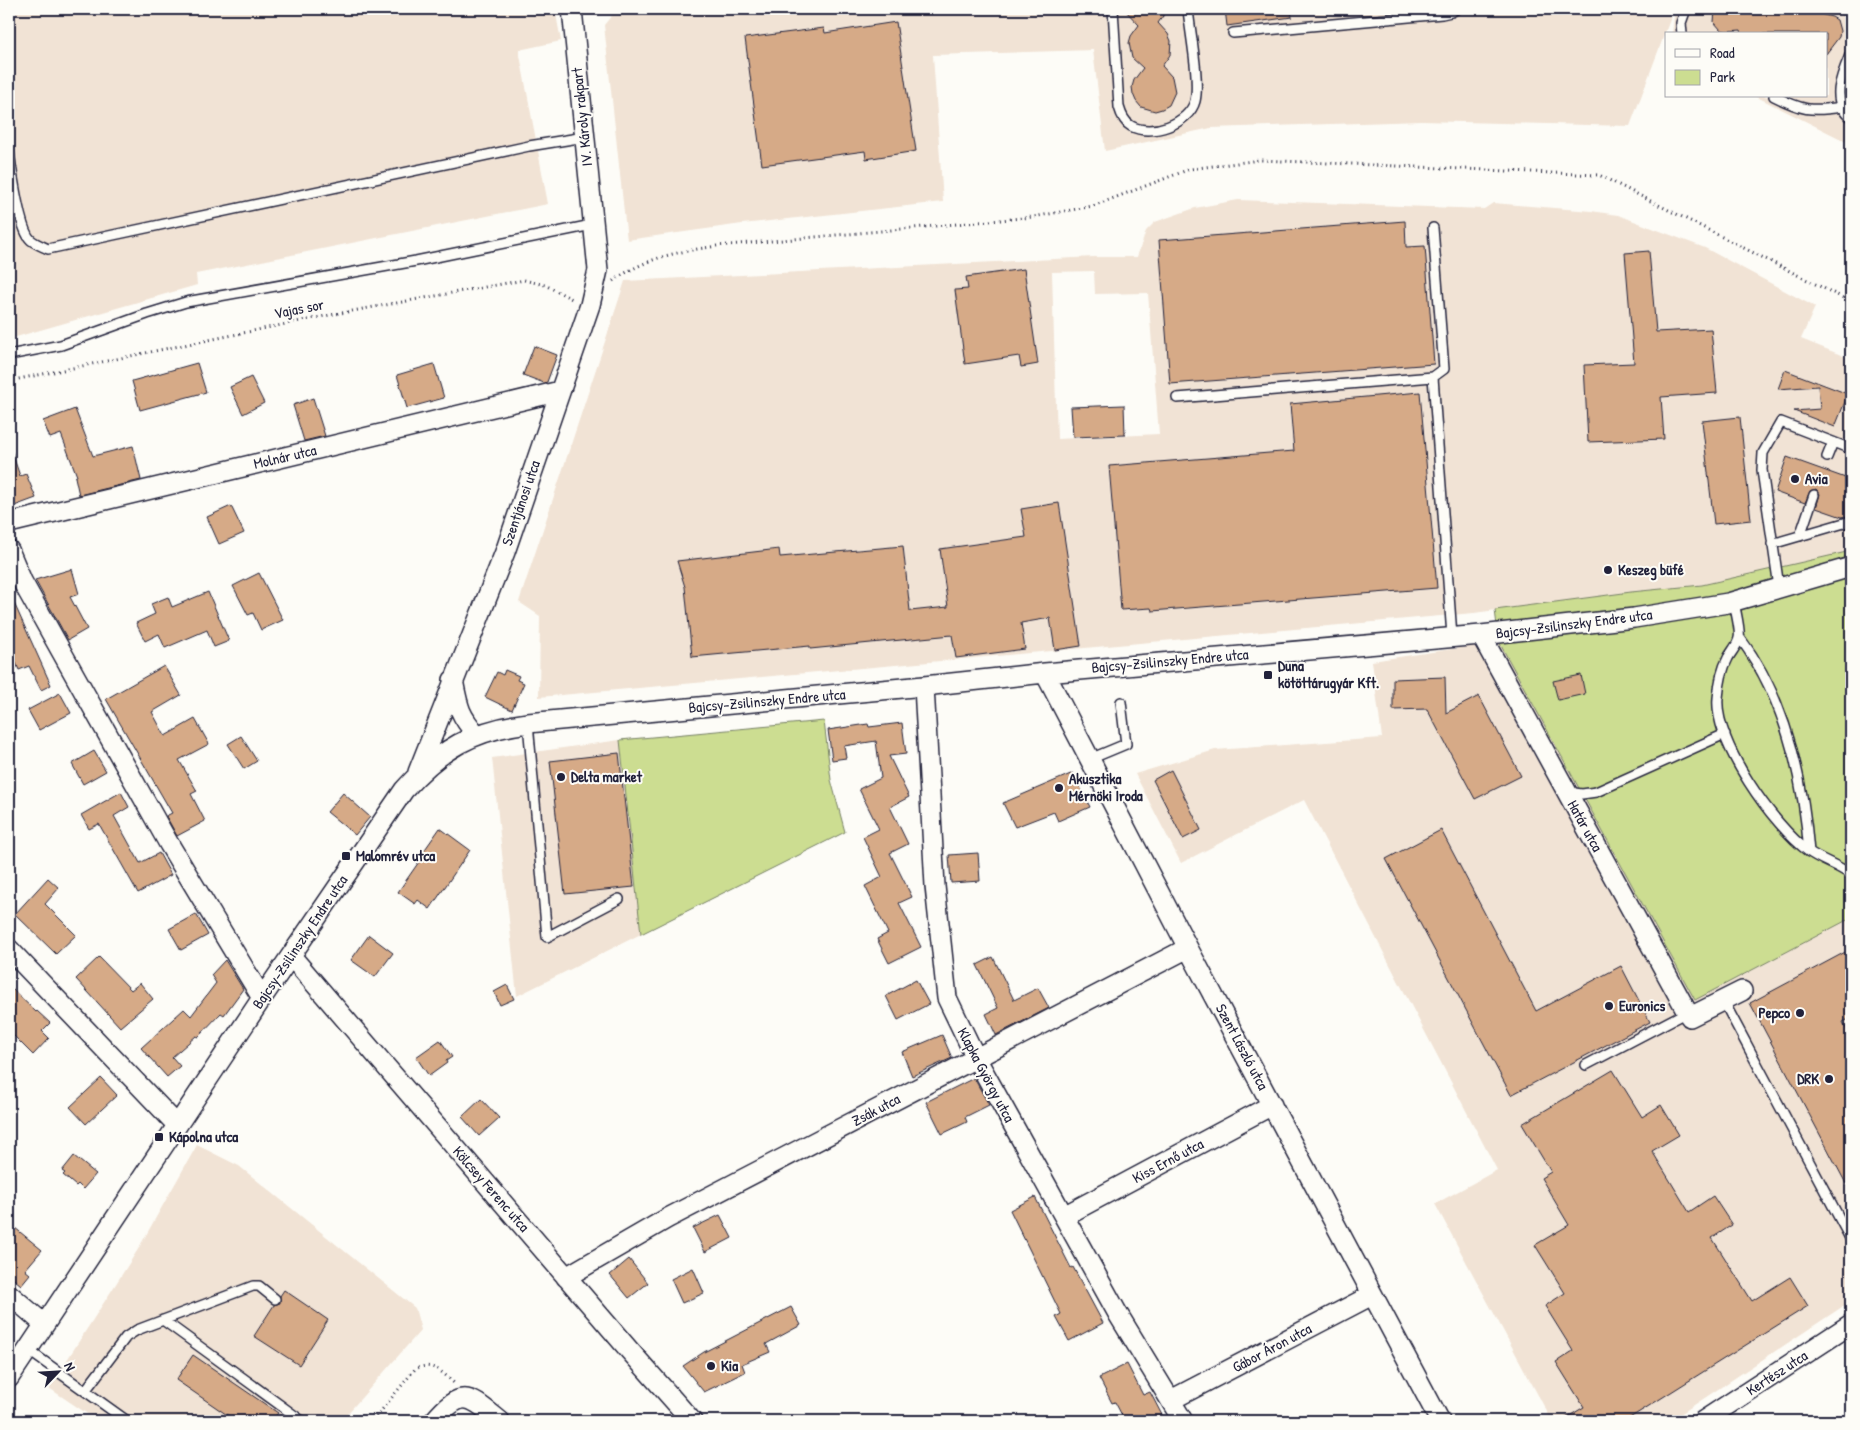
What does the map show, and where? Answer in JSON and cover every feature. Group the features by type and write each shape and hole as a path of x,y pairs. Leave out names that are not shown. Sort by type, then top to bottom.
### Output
{"street":[{"name":"IV. Károly rakpart","path":"572,9 592,225"},
{"name":"Szentjánosi utca","path":"417,776 453,680 505,552 590,307 598,270 592,225"},
{"name":"Molnár utca","path":"9,524 560,391"},
{"path":"9,550 22,581 169,844 262,998"},
{"name":"Bajcsy-Zsilinszky Endre utca","path":"9,1378 290,956 404,790 438,757 459,742 497,728 528,723 924,686 1045,672 1481,635 1634,618 1734,601 1851,567"},
{"name":"Határ utca","path":"1481,635 1688,1014"},
{"name":"Szent László utca","path":"1045,672 1188,948 1440,1421"},
{"path":"453,680 459,708 465,721 477,735"},
{"name":"Klapka György utca","path":"924,686 934,886 947,998 976,1058 1118,1314 1183,1421"},
{"name":"Zsák utca","path":"566,1277 668,1218 1188,948"},
{"path":"9,949 177,1125"},
{"name":"Kölcsey Ferenc utca","path":"290,956 692,1421"},
{"path":"1688,1014 1742,991"},
{"name":"Kiss Ernő utca","path":"1064,1216 1272,1105"},
{"path":"9,1294 44,1324"},
{"name":"Gábor Áron utca","path":"1171,1400 1372,1295"},
{"name":"Kertész utca","path":"1703,1421 1851,1324"},
{"path":"434,1421 448,1405 464,1399 475,1401 500,1421"}],"lane":[{"path":"1114,9 1119,107 1126,122 1131,126 1145,130 1176,124 1191,110 1195,101 1196,86 1188,9"},
{"path":"1233,33 1442,14 1456,9"},
{"path":"1682,32 1681,23 1686,9"},
{"path":"1844,9 1851,15"},
{"path":"1851,53 1838,93 1842,107 1851,118"},
{"path":"1778,98 1799,108 1825,110 1842,107"},
{"path":"9,152 22,224 29,239 48,248 520,148 585,137"},
{"path":"9,355 61,345 186,302 416,261 592,225"},
{"path":"1177,398 1433,377 1444,369 1433,228"},
{"path":"1433,377 1452,636"},
{"path":"1779,587 1762,470 1763,453 1781,422 1851,449"},
{"path":"1827,458 1833,442"},
{"path":"1800,536 1814,494"},
{"path":"1772,544 1851,520"},
{"path":"1734,601 1740,638 1751,652 1767,681 1786,728 1802,799 1809,852"},
{"path":"1740,638 1726,660 1718,700 1725,734 1736,761 1755,791 1790,835 1809,852 1835,864 1851,875"},
{"path":"1090,759 1126,744 1121,702"},
{"path":"528,723 547,937 619,899"},
{"path":"1567,792 1582,794 1596,792 1725,734"},
{"path":"1723,1000 1851,1240"},
{"path":"1586,1065 1688,1014"},
{"path":"85,1391 126,1337 137,1330 253,1286 259,1286 275,1299"},
{"path":"163,1320 302,1421"},
{"path":"28,1350 127,1421"}],"path":[{"path":"612,282 631,268 670,254 717,246 1040,216 1093,206 1190,169 1260,160 1599,175 1851,302"},
{"name":"Vajas sor","path":"9,381 321,316 524,280 545,285 590,307"},
{"path":"373,1421 415,1370 422,1366 437,1368 475,1401"}],"shaded area":[{"path":"9,9 555,9 561,41 519,50 548,204 196,274 197,285 9,339"},
{"path":"617,9 1674,9 1630,126 1421,121 1211,128 1105,151 1093,50 933,55 943,202 742,224 627,240 604,25"},
{"path":"1675,9 1851,9 1851,144 1759,98 1828,98 1828,32 1672,32"},
{"path":"1238,200 1484,209 1493,203 1618,215 1705,248 1815,307 1801,339 1846,357 1851,355 1851,551 1702,585 1631,592 1474,613 539,697 540,616 519,602 625,281 1094,257 1137,257 1146,231 1155,222 1195,208","holes":["1094,271 1095,294 1148,293 1159,434 1057,439 1052,272"]},
{"path":"1499,642 1695,1000 1851,918 1851,1301 1670,1421 1552,1421 1435,1204 1497,1170 1304,800 1181,863 1135,774 1215,750 1382,738 1372,661"},
{"path":"620,740 641,934 517,996 492,758"},
{"path":"197,1145 239,1166 415,1308 421,1330 341,1421 98,1421 49,1388 137,1251"}],"green space":[{"path":"1851,551 1851,918 1695,1000 1499,642 1495,610 1631,592 1702,585"},
{"path":"824,721 831,780 845,832 641,934 620,740"}],"building":[{"path":"1124,9 1168,9 1158,23 1168,34 1171,41 1170,55 1162,66 1172,77 1175,92 1169,105 1162,109 1155,111 1141,107 1133,94 1134,80 1143,68 1132,58 1129,43 1131,36 1139,25"},
{"path":"1225,9 1291,9 1292,17 1227,26"},
{"path":"1715,9 1819,9 1820,14 1837,20 1840,31 1839,37 1828,51 1828,32 1727,31 1721,30 1714,22"},
{"path":"896,22 916,151 866,159 865,151 762,165 745,38 824,28 825,33"},
{"path":"1405,221 1406,247 1425,246 1434,364 1170,384 1159,240"},
{"path":"1649,251 1656,332 1711,329 1717,393 1661,397 1664,439 1588,442 1584,365 1634,363 1625,253"},
{"path":"1024,269 1038,364 1021,367 1019,356 965,364 955,290 968,289 966,277"},
{"path":"534,346 557,355 547,382 544,383 523,375"},
{"path":"197,363 206,392 140,410 132,381"},
{"path":"434,364 444,398 407,408 397,375"},
{"path":"1785,370 1848,394 1835,427 1794,411 1820,409 1818,386 1778,389"},
{"path":"251,377 264,403 243,414 230,387"},
{"path":"1420,392 1437,588 1152,611 1151,608 1121,610 1109,466 1294,451 1290,404"},
{"path":"313,398 325,436 304,441 293,405"},
{"path":"1124,405 1125,435 1073,437 1071,407"},
{"path":"75,409 93,456 133,446 141,480 79,495 75,477 77,476 61,434 50,438 43,421"},
{"path":"1740,417 1751,520 1714,524 1702,421"},
{"path":"11,450 20,476 26,474 36,498 9,508 9,451"},
{"path":"1787,457 1851,480 1851,515 1842,517 1816,508 1820,494 1816,489 1810,491 1805,503 1775,492"},
{"path":"1059,503 1081,646 1055,650 1050,618 1021,623 1025,649 956,658 952,635 810,649 810,646 692,657 685,587 677,561 779,549 780,557 903,546 910,611 948,607 940,549 1026,537 1021,509"},
{"path":"231,506 244,533 219,544 207,517"},
{"path":"72,569 79,594 70,597 87,629 68,640 35,580"},
{"path":"259,573 283,620 261,630 253,613 248,615 233,586"},
{"path":"9,592 51,685 41,690 29,666 19,670 9,646"},
{"path":"208,592 229,641 214,647 207,630 165,648 159,634 145,641 136,623 155,614 151,604 168,597 172,607"},
{"path":"164,666 181,695 152,712 165,736 195,719 209,744 179,760 197,791 191,794 205,821 177,836 166,816 172,813 106,699"},
{"path":"505,670 519,676 517,680 524,683 512,710 485,697 497,672 503,675"},
{"path":"1581,675 1585,694 1558,700 1553,681"},
{"path":"1445,677 1446,713 1479,696 1521,776 1475,799 1427,709 1393,710 1393,679"},
{"path":"60,693 71,713 39,730 28,710"},
{"path":"902,723 906,754 889,756 909,797 890,807 908,844 890,853 912,897 899,903 921,947 889,963 877,939 888,933 865,886 882,877 863,837 879,829 859,789 881,778 876,741 844,746 846,758 832,760 828,730 868,724 869,727"},
{"path":"241,736 257,761 244,769 228,744"},
{"path":"94,751 106,771 83,784 72,764"},
{"path":"619,753 634,887 565,894 550,761"},
{"path":"1171,770 1201,830 1183,839 1153,780"},
{"name":"Akusztika Mérnöki Iroda","path":"1073,773 1090,807 1058,821 1054,812 1015,827 1003,803"},
{"path":"121,792 129,807 114,816 140,863 159,853 171,875 138,893 99,824 89,829 81,815"},
{"path":"343,793 370,817 355,835 327,812"},
{"path":"440,828 470,850 430,909 418,900 415,904 398,892"},
{"path":"1441,830 1536,1011 1621,966 1650,1022 1511,1095 1386,859"},
{"path":"978,853 980,881 951,883 949,855"},
{"path":"48,878 59,888 45,904 76,935 56,954 15,914"},
{"path":"196,914 208,935 181,950 169,929"},
{"path":"369,935 393,953 375,977 351,960"},
{"path":"1851,949 1851,1018 1843,1022 1851,1038 1851,1193 1750,1003"},
{"path":"99,957 131,990 140,983 153,999 120,1027 76,979"},
{"path":"993,957 1014,1000 1038,988 1049,1008 996,1035 986,1014 998,1008 977,965"},
{"path":"225,960 243,989 224,1015 221,1013 198,1037 196,1036 172,1057 180,1066 167,1077 141,1048 184,1009 191,1016 216,983 211,975"},
{"path":"916,980 929,1004 898,1020 886,996"},
{"path":"507,985 514,999 500,1005 494,992"},
{"path":"9,986 50,1023 42,1031 49,1038 33,1055 9,1031"},
{"path":"942,1035 952,1058 912,1076 902,1052"},
{"path":"440,1040 452,1057 429,1076 416,1057"},
{"path":"1613,1070 1642,1117 1661,1105 1679,1135 1652,1151 1689,1212 1713,1196 1732,1225 1712,1238 1752,1301 1790,1277 1808,1306 1625,1421 1561,1421 1584,1407 1556,1362 1573,1351 1545,1306 1565,1293 1535,1245 1569,1225 1541,1178 1551,1172 1522,1124"},
{"path":"101,1078 117,1095 86,1124 70,1107"},
{"path":"974,1078 989,1105 965,1117 967,1122 942,1134 926,1102"},
{"path":"481,1099 499,1118 479,1136 462,1117"},
{"path":"74,1156 96,1174 83,1189 78,1184 76,1186 63,1175 65,1173 62,1171"},
{"path":"1035,1197 1071,1268 1073,1267 1103,1323 1069,1341 1056,1317 1061,1314 1010,1210"},
{"path":"720,1215 732,1238 705,1252 693,1228"},
{"path":"9,1223 42,1250 25,1270 30,1274 21,1285 9,1275"},
{"path":"629,1259 648,1283 629,1298 610,1275"},
{"path":"693,1268 704,1293 682,1303 671,1279"},
{"path":"284,1290 328,1320 299,1365 254,1336 274,1305 280,1303 280,1296"},
{"path":"791,1307 801,1325 766,1344 770,1352 742,1364 745,1372 704,1392 683,1366 704,1352"},
{"path":"193,1355 278,1413 272,1421 236,1421 176,1380"},
{"path":"1127,1364 1143,1395 1150,1392 1163,1417 1156,1421 1125,1421 1115,1402 1112,1403 1099,1378"}],"place":[{"name":"Avia","path":"1795,479"},
{"name":"Keszeg büfé","path":"1608,570"},
{"name":"Duna kötöttárugyár Kft.","path":"1268,675"},
{"name":"Delta market","path":"561,777"},
{"name":"Akusztika Mérnöki Iroda","path":"1059,788"},
{"name":"Malomrév utca","path":"346,856"},
{"name":"Euronics","path":"1609,1006"},
{"name":"Pepco","path":"1800,1013"},
{"name":"DRK","path":"1829,1079"},
{"name":"Kápolna utca","path":"159,1137"},
{"name":"Kia","path":"711,1366"}]}
